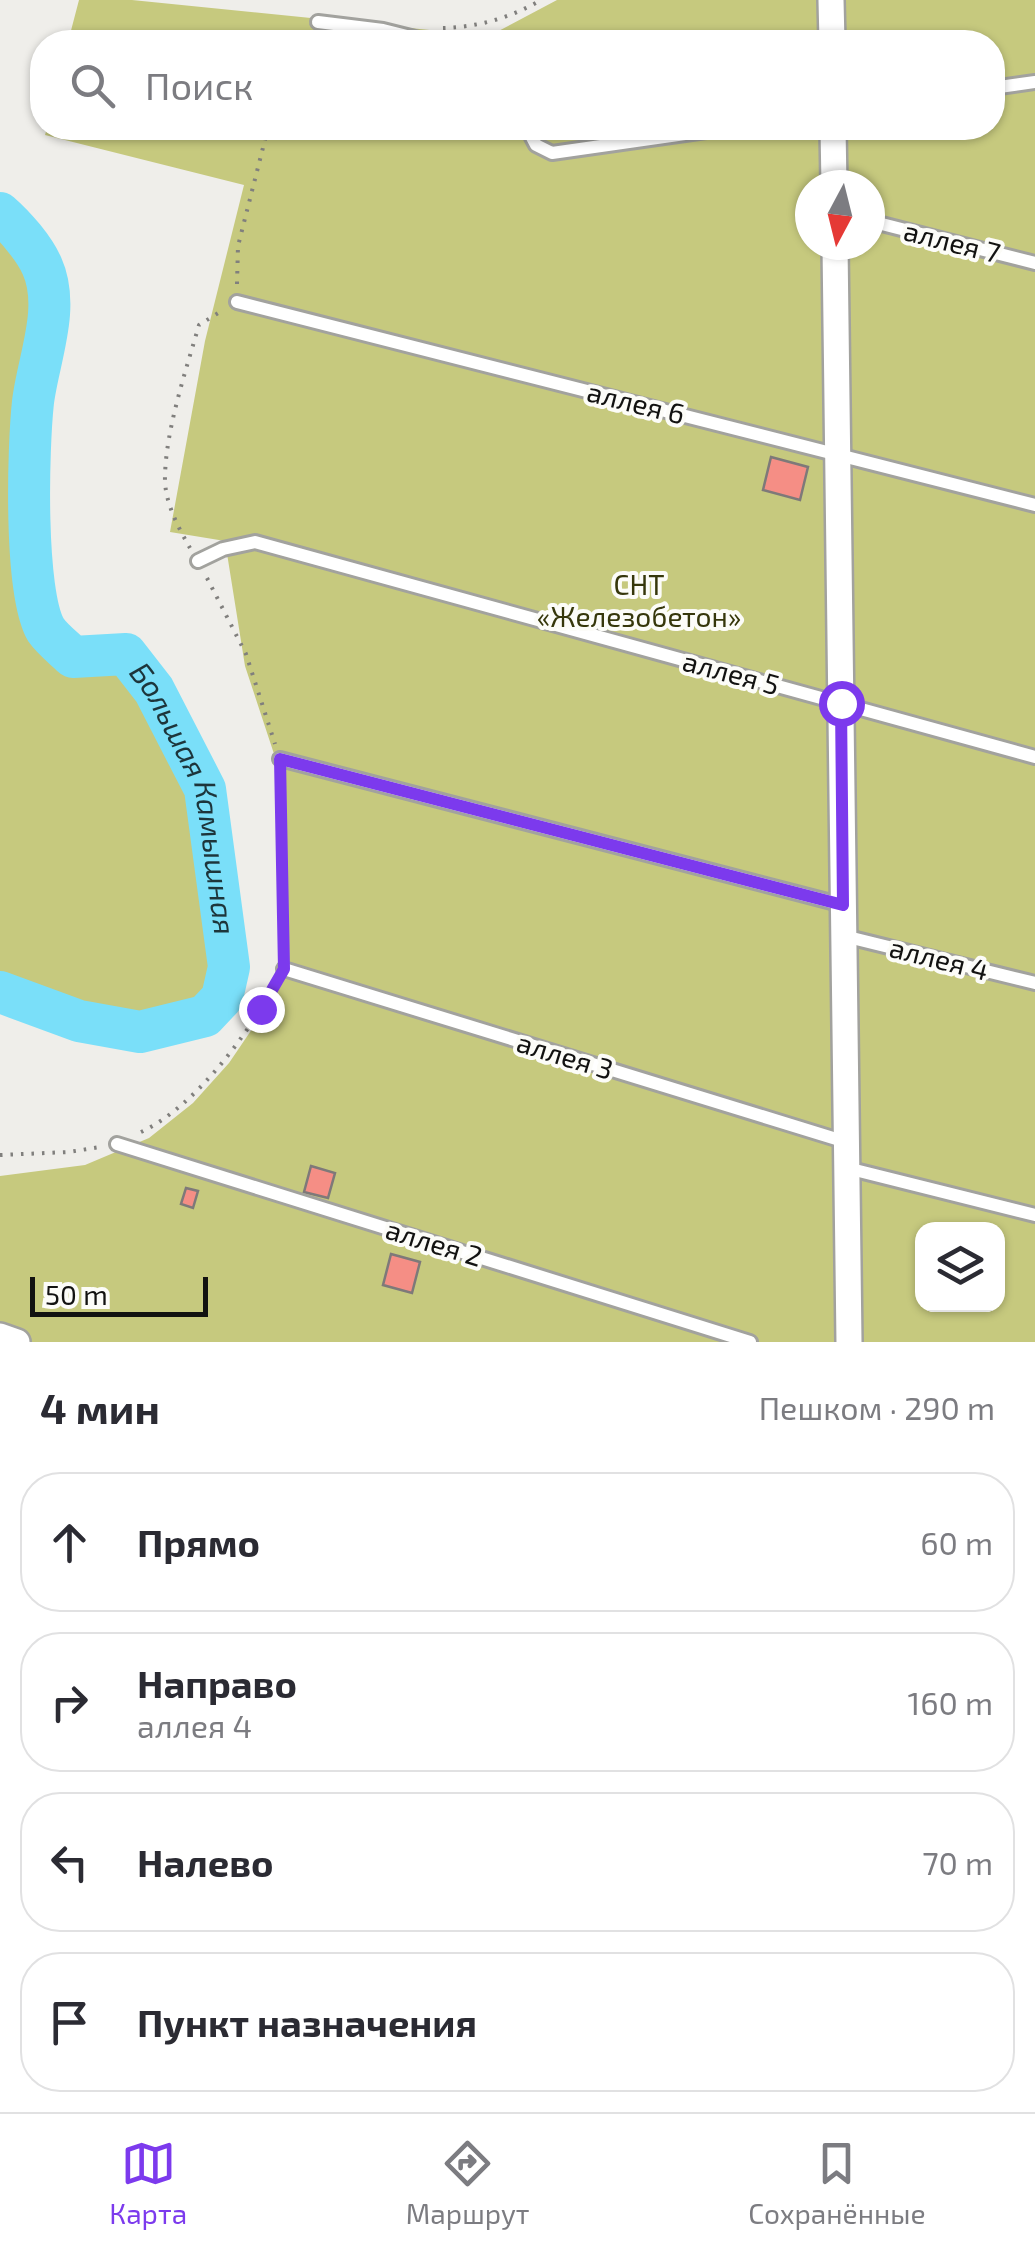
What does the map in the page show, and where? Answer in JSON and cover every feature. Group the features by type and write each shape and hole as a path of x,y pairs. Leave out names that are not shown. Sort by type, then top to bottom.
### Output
{"street":[{"path":"832,0 832,30"},
{"path":"833,140 834,170"},
{"path":"835,260 849,1342"},
{"path":"0,1336 16,1342"}],"lane":[{"path":"318,22 383,30"},
{"path":"1005,86 1035,82"},
{"path":"533,140 552,154 646,140"},
{"name":"аллея 7","path":"885,225 1035,263"},
{"name":"аллея 6","path":"237,302 1035,505"},
{"name":"аллея 5","path":"198,561 222,549 255,542 1035,757"},
{"path":"280,759 843,905"},
{"name":"аллея 4","path":"844,936 1035,982"},
{"name":"аллея 3","path":"284,969 1035,1215"},
{"name":"аллея 2","path":"117,1144 750,1342"}],"path":[{"path":"458,30 516,15 541,0"},
{"path":"0,1155 69,1152 117,1144 150,1128 184,1102 231,1051 284,969 280,759 246,654 174,521 164,478 180,390 199,325 237,302 238,246 265,140"}],"green space":[{"name":"СНТ «Железобетон»","path":"79,0 132,0 430,30 71,30"},
{"name":"СНТ «Железобетон»","path":"557,0 1035,0 1035,1342 0,1342 0,1176 85,1165 149,1138 193,1103 229,1063 276,994 288,916 277,763 245,666 225,541 170,532 205,341 244,185 65,140 1005,140 1005,30 500,30"},
{"path":"0,213 39,259 49,299 33,402 30,452 29,519 39,611 46,630 73,657 126,654 154,690 205,789 229,967 222,998 205,1016 140,1032 79,1021 0,992"}],"building":[{"path":"771,457 808,467 800,500 763,490"},
{"path":"311,1166 335,1173 328,1198 304,1192"},
{"path":"186,1188 198,1191 193,1208 181,1204"},
{"path":"391,1254 420,1262 412,1293 383,1285"}],"waterway":[{"name":"Большая Камышная","path":"0,213 39,259 49,299 33,402 30,452 29,519 39,611 46,630 73,657 126,654 154,690 205,789 229,967 222,998 205,1016 140,1032 79,1021 0,992"}],"route":[{"path":"261,1009 284,969 280,759 843,905 841,703"}]}
